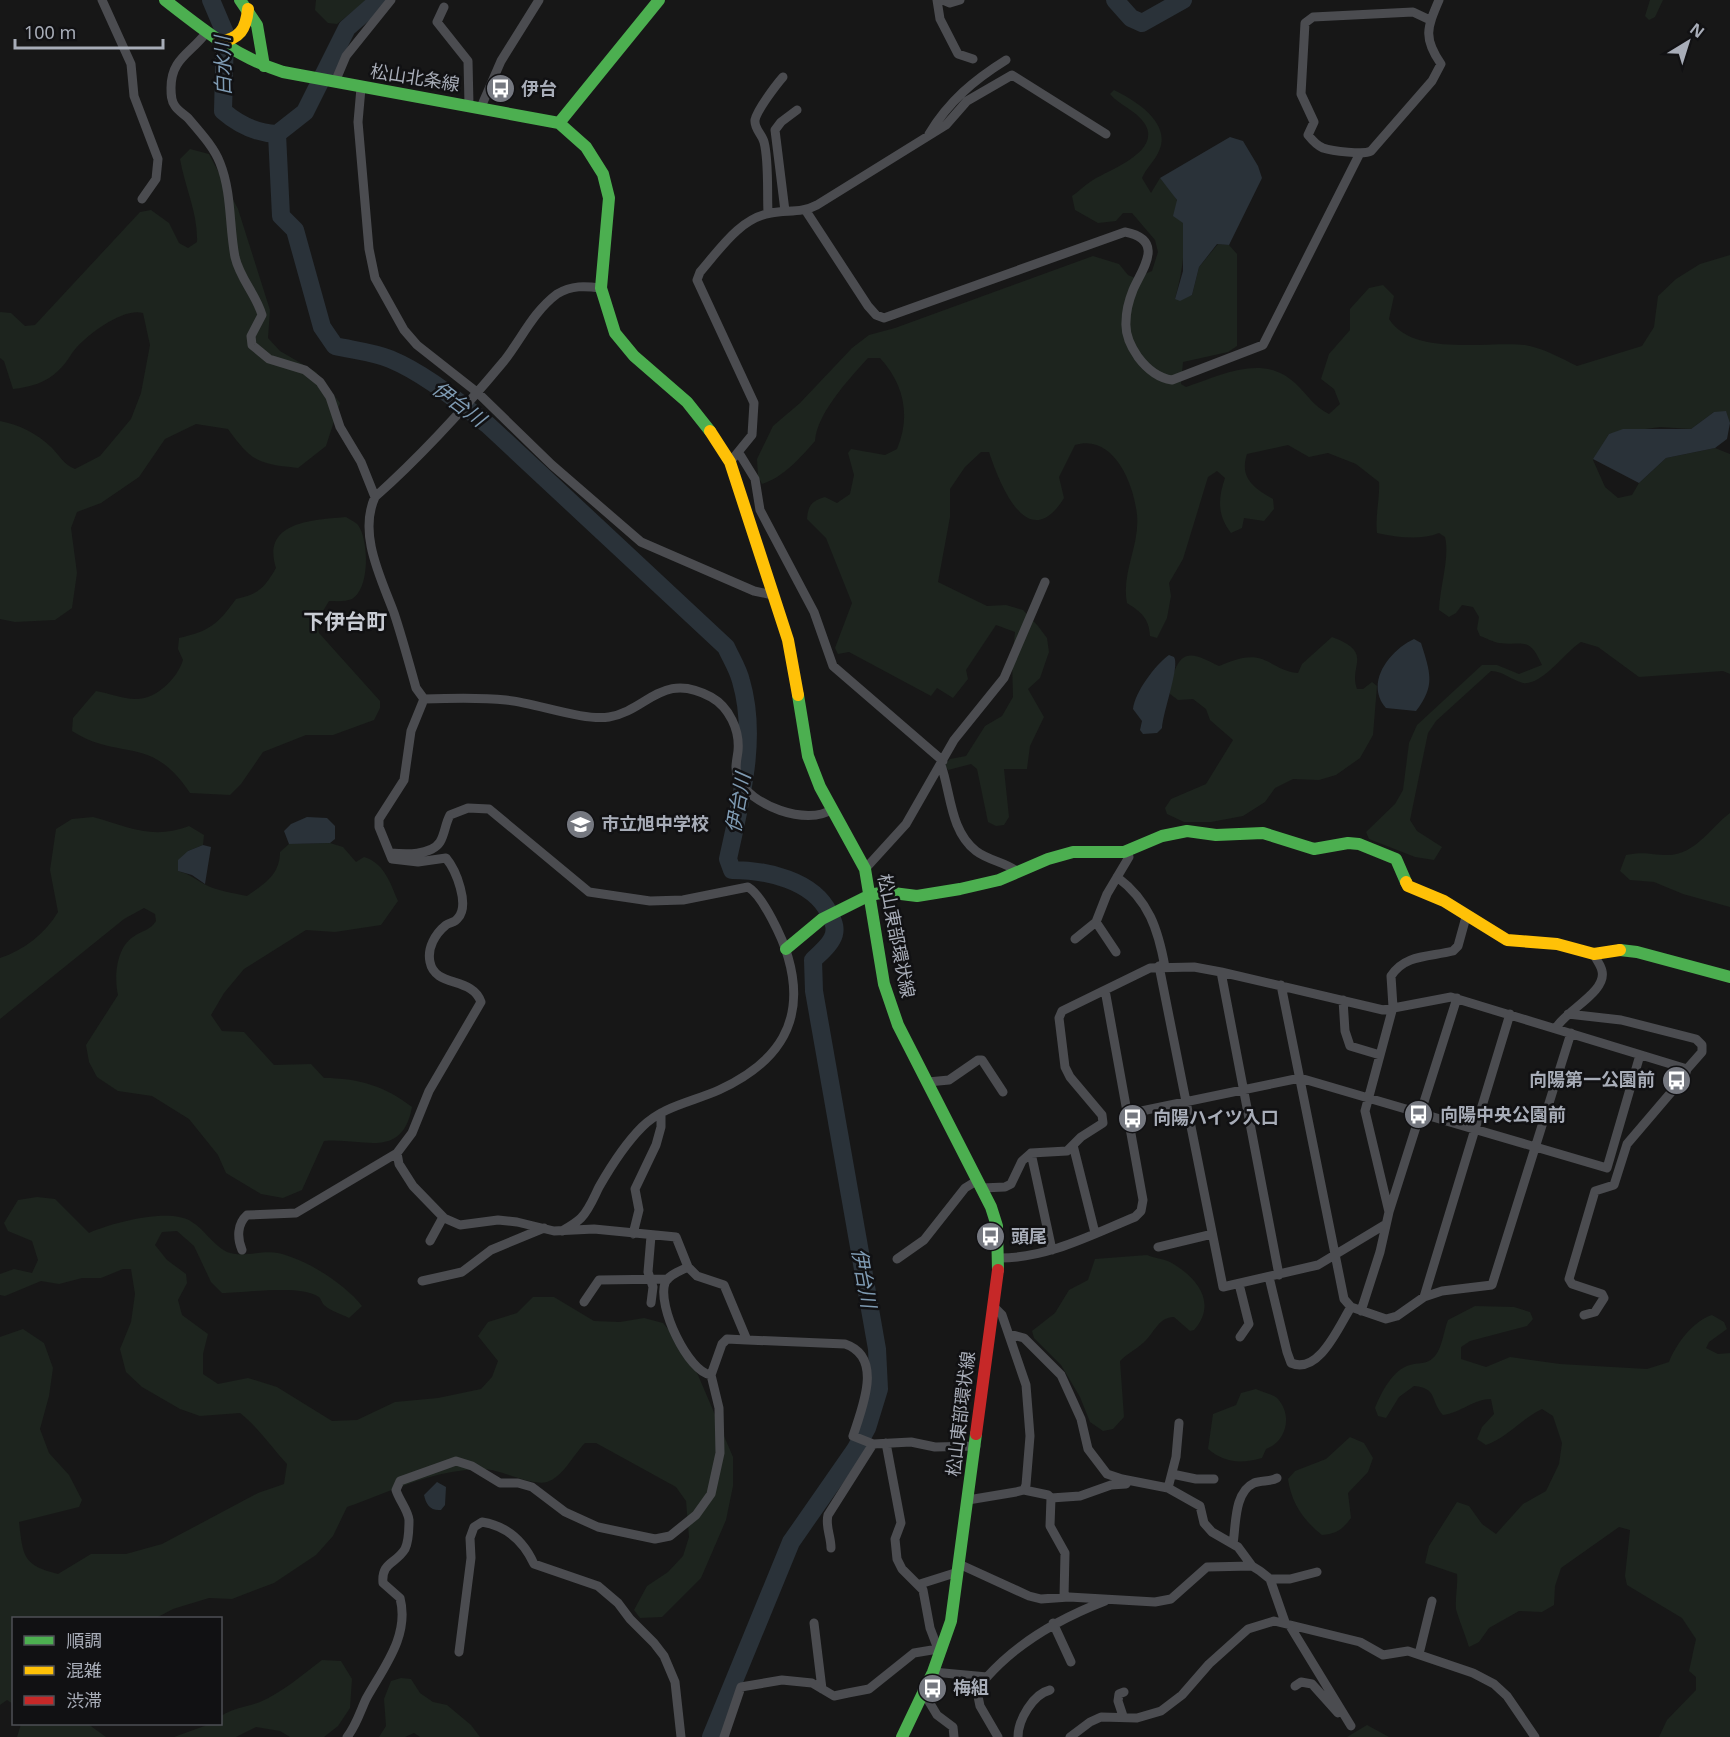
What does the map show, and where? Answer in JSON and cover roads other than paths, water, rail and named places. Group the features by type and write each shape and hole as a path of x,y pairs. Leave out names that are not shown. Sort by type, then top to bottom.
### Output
{"main road":[{"name":"松山北条線","path":"165,0 219,42 264,66 361,88 475,106 559,123"},
{"path":"559,123 659,0"},
{"path":"219,42 232,41 247,28 244,4"},
{"path":"244,4 257,25 264,66"},
{"name":"松山東部環状線","path":"559,123 595,158 609,198 601,288 609,318 624,345 687,402 735,457 773,595 788,640 808,756 816,780 865,869 884,984 898,1025 980,1184 997,1226 1000,1258 951,1621 933,1672 922,1690 902,1737"},
{"path":"786,949 822,919 870,895 885,892 906,896 930,894 999,880 1048,859 1072,852 1127,850 1162,836 1187,831 1216,835 1263,832 1314,849 1348,843 1359,844 1396,859 1408,886 1444,901 1507,940 1557,945 1594,954 1622,950 1637,952 1730,977"}],"street":[{"path":"102,0 131,64 134,96 158,159 156,179 142,199"},
{"path":"335,82 346,56 391,0"},
{"path":"937,0 940,19 958,54 973,59"},
{"path":"943,0 950,3 960,0"},
{"path":"1430,20 1413,12 1313,17 1305,23 1301,94 1314,122 1308,135 1324,148 1346,150 1359,155 1371,151 1432,81 1441,64 1431,49 1427,37 1430,20 1439,0"},
{"path":"475,106 537,1"},
{"path":"444,7 437,22 468,61 475,106"},
{"path":"206,33 193,50 182,57 174,67 172,99 175,107 187,116 220,161 227,186 236,258 243,282 258,303 262,315 251,336 252,345 269,359 305,370 320,382 330,397 340,426 361,462 375,497"},
{"path":"927,136 958,95 972,82 1006,60"},
{"path":"1018,872 976,852 964,841 957,827 942,763 833,666 814,612 760,510 755,479 735,457 752,435 754,403 697,280 700,272 739,228 768,213 784,210 806,211 946,125 967,101 1012,75 1106,134"},
{"path":"768,213 764,141 756,127 755,120 770,96 771,89 783,77"},
{"path":"361,88 358,122 361,183 375,278 404,330 417,345 478,393 552,465 641,542 754,591 773,595"},
{"path":"784,210 775,130 781,122 797,110"},
{"path":"806,211 868,306 876,315 884,318 1125,232 1134,234 1142,240 1148,256 1147,267 1133,290 1128,308 1125,323 1128,339 1145,366 1163,379 1172,380 1263,345 1359,155"},
{"path":"424,699 416,688 394,614 376,569 368,523 369,509 375,497 478,393 526,334 532,317 544,305 572,287 601,288"},
{"path":"865,869 906,824 954,740 1004,678 1045,582"},
{"path":"424,699 506,700 594,717 610,717 626,711 663,690 697,691 713,698 732,720 738,734 735,768 738,780 760,802 798,815 818,816 832,809"},
{"path":"242,1250 238,1234 243,1219 248,1215 296,1213 397,1153 412,1133 429,1091 481,1002 474,990 462,983 439,977 432,970 431,943 447,924 460,917 463,910 459,878 450,862 440,857 418,862 392,859 379,827 379,819 404,780 411,730 424,699"},
{"path":"390,853 407,854 432,848 440,842 450,815 468,808 489,809 577,885 590,892 650,901 683,900 748,887 760,898 786,949 793,980 794,1014 780,1044 759,1065 738,1079 661,1113 640,1128 608,1171 581,1218 562,1231"},
{"path":"1075,939 1096,922 1129,857 1127,850"},
{"path":"1117,877 1140,897 1158,930 1162,967 1186,1102 1223,1287 1318,1265 1386,1224"},
{"path":"1389,1212 1365,1112 1393,1007 1391,976 1402,963 1426,955 1453,951 1458,946 1466,916"},
{"path":"1096,922 1116,952"},
{"path":"1556,1028 1568,1014 1596,990 1601,979 1602,968 1594,954"},
{"path":"897,1259 924,1240 965,1188 980,1184 1005,1187 1011,1184 1022,1161 1031,1153 1061,1154 1103,1123 1102,1115 1070,1077 1065,1067 1059,1018 1062,1011 1105,990 1162,967 1194,967 1221,972 1383,1010 1443,998 1457,998 1687,1069"},
{"path":"1221,972 1279,1275"},
{"path":"1281,985 1344,1299 1351,1307 1386,1319 1397,1316 1424,1297 1442,1290 1492,1284 1571,1033"},
{"path":"1000,1258 1022,1258 1052,1250 1135,1217 1143,1206 1105,990"},
{"path":"1361,1311 1389,1212 1457,998"},
{"path":"1343,1000 1345,1031 1350,1046 1380,1055"},
{"path":"1424,1297 1510,1014"},
{"path":"1568,1014 1621,1020 1696,1039 1701,1045 1702,1052 1687,1069 1685,1076 1627,1144 1614,1185 1595,1191 1569,1279 1572,1284 1602,1294 1604,1298 1595,1312 1584,1315"},
{"path":"1126,1114 1300,1078 1606,1168 1640,1055"},
{"path":"928,1082 949,1080 978,1059 982,1060 1003,1092"},
{"path":"633,1234 639,1210 635,1189 656,1145 661,1127 661,1113"},
{"path":"1073,1145 1095,1233"},
{"path":"397,1153 399,1164 413,1186 443,1218 460,1225 498,1220 562,1231 594,1229 676,1237 688,1267 697,1276 724,1285 747,1340"},
{"path":"1031,1153 1052,1250"},
{"path":"431,1221 443,1218"},
{"path":"430,1241 443,1218"},
{"path":"422,1281 462,1272 491,1250 544,1228"},
{"path":"1158,1247 1212,1234"},
{"path":"651,1236 648,1272 653,1287 651,1302"},
{"path":"584,1302 599,1280 668,1279 688,1267"},
{"path":"1269,1277 1287,1352 1291,1363 1299,1366 1307,1365 1320,1355 1351,1307"},
{"path":"668,1279 664,1294 670,1324 698,1369 711,1375"},
{"path":"1239,1284 1249,1324 1240,1337"},
{"path":"993,1306 1002,1315 1026,1385 1030,1412 1024,1490"},
{"path":"1009,1334 1024,1338 1061,1375 1081,1419 1088,1449 1100,1467 1113,1477 1168,1488 1200,1506 1204,1523 1212,1532 1233,1544 1252,1566 1270,1579 1288,1624 1349,1723 1312,1684 1301,1682 1295,1686"},
{"path":"347,1737 380,1674 391,1659 402,1619 400,1598 383,1583 382,1574 386,1566 404,1549 408,1537 409,1517 396,1490 400,1482 456,1461 472,1466 500,1483 518,1483 532,1487 566,1512 598,1527 655,1539 670,1536 705,1505 715,1477 720,1453 719,1408 711,1375 720,1349 727,1339 845,1344 856,1348 866,1363 867,1395 853,1436 871,1443 911,1442 935,1447 975,1446"},
{"path":"1168,1488 1176,1457 1179,1423"},
{"path":"831,1548 831,1537 826,1522 828,1515 871,1443"},
{"path":"724,1737 741,1686 782,1680 812,1683 834,1696 869,1689 914,1653 940,1649 930,1628 923,1590 920,1584 902,1569 897,1559 895,1539 901,1523 886,1443"},
{"path":"1172,1474 1196,1479 1214,1479"},
{"path":"1233,1544 1240,1499 1245,1489 1259,1481 1277,1478"},
{"path":"968,1500 1024,1490 1052,1498 1091,1494 1112,1485 1132,1485 1136,1482"},
{"path":"1052,1498 1050,1526 1065,1553 1064,1598"},
{"path":"459,1652 471,1558 470,1538 474,1527 482,1522 513,1534 528,1550 534,1564 598,1586 618,1603 664,1656 675,1682 681,1737"},
{"path":"920,1584 958,1568 1041,1599 1084,1597 1105,1601 1155,1602 1171,1599 1207,1567 1252,1566"},
{"path":"1270,1579 1290,1579 1317,1572"},
{"path":"933,1672 987,1677 1005,1656 1053,1623 1105,1601"},
{"path":"1419,1654 1432,1601"},
{"path":"1072,1736 1101,1717 1150,1715 1167,1707 1182,1695 1209,1664 1248,1629 1264,1622 1288,1624 1360,1642 1383,1655 1402,1651 1419,1654 1473,1673 1494,1684 1507,1696 1535,1737"},
{"path":"814,1623 822,1689"},
{"path":"1053,1623 1071,1662"},
{"path":"974,1677 980,1706 998,1737"},
{"path":"922,1690 938,1715 953,1727 954,1737"},
{"path":"1018,1737 1018,1727 1038,1696 1050,1690"},
{"path":"1123,1716 1118,1701 1119,1694 1124,1692"}],"waterway":[{"name":"白水川","path":"211,0 225,33 223,111 248,127 277,134"},
{"name":"伊台川","path":"277,134 305,112 347,28 379,0"},
{"path":"1115,0 1131,18 1142,23 1183,0"},
{"name":"伊台川","path":"277,134 281,216 295,230 322,327 335,346 390,359 429,380 453,398 488,425 726,647 741,681 748,725 748,748 742,793 728,859 732,870 773,875 800,885 822,902 835,929 826,948 813,960 814,991 877,1349 879,1389 867,1428 855,1450 791,1542 711,1737"}],"place":[{"name":"伊台","path":"500,89"},
{"name":"市立旭中学校","path":"580,824"},
{"name":"向陽第一公園前","path":"1676,1080"},
{"name":"向陽中央公園前","path":"1419,1115"},
{"name":"向陽ハイツ入口","path":"1132,1118"},
{"name":"頭尾","path":"990,1237"},
{"name":"梅組","path":"932,1688"}],"district":[{"name":"下伊台町","path":"345,622"}]}
